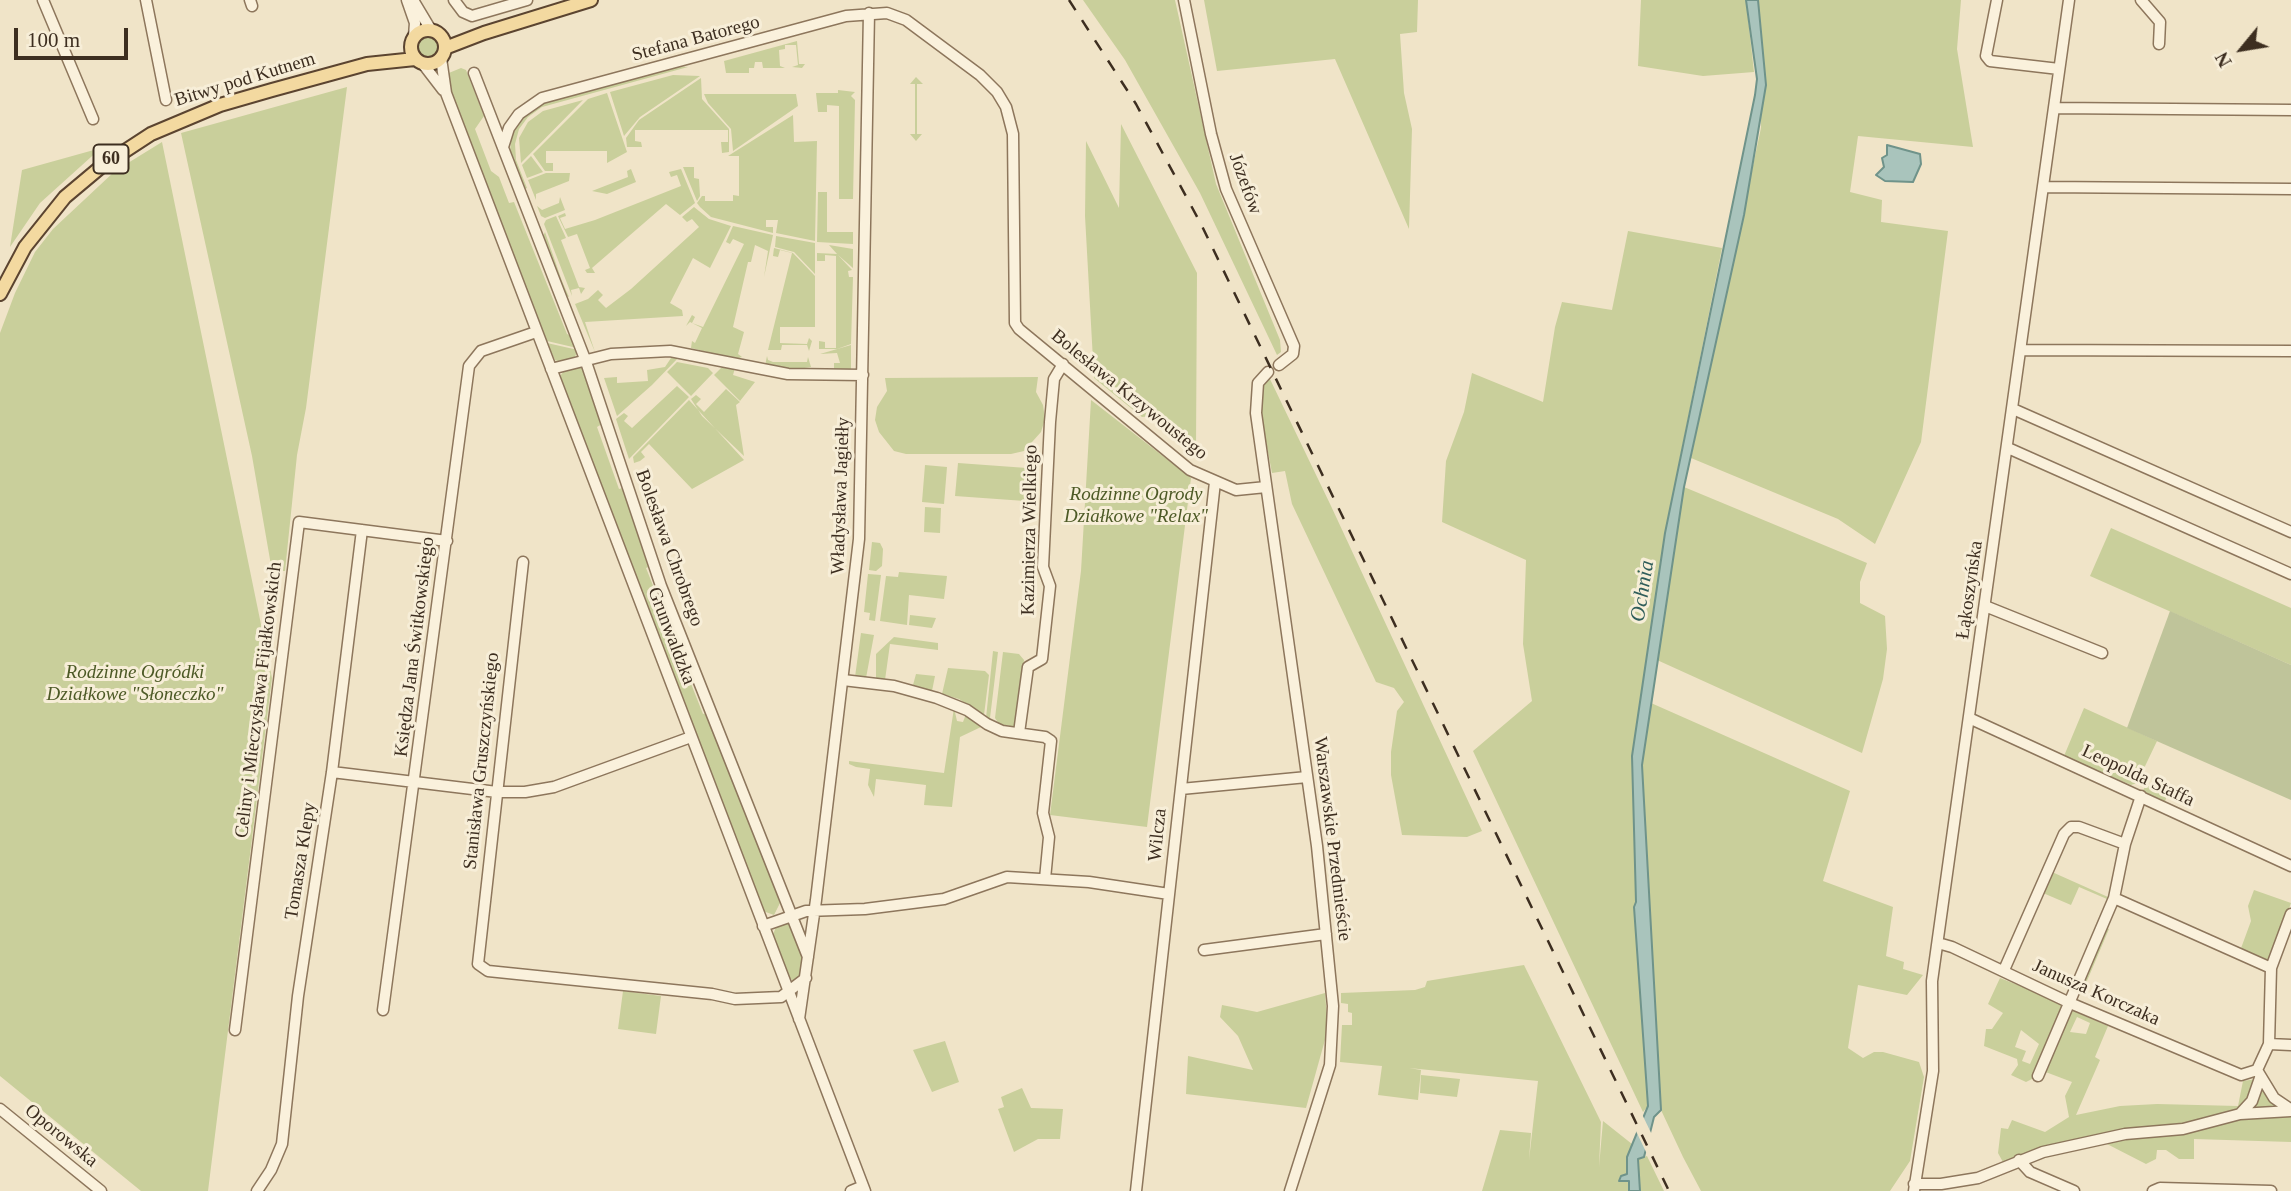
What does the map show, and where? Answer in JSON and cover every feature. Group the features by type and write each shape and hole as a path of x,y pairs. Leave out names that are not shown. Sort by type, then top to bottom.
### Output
{"main road":[{"name":"60","path":"419,62 434,64 443,53 484,33 591,0"},
{"name":"60","path":"412,40 435,32 454,36 484,33"},
{"path":"435,32 443,53"},
{"path":"412,40 419,62"},
{"name":"Bitwy pod Kutnem","path":"0,294 25,247 51,212 80,183 128,147 179,120 220,105 367,64 412,40"},
{"name":"Bitwy pod Kutnem","path":"367,64 419,62"}],"street":[{"path":"43,0 93,119"},
{"path":"146,0 166,100"},
{"path":"407,0 415,23 412,40"},
{"path":"413,0 435,32"},
{"path":"454,0 463,12 472,16 527,0"},
{"name":"Józefów","path":"1184,0 1213,143 1226,189 1294,346 1293,354 1279,365"},
{"path":"1997,0 1986,56 1990,61 2060,69"},
{"name":"Łąkoszyńska","path":"1911,1189 1933,1071 1932,980 2069,0"},
{"path":"2141,0 2160,22 2159,44"},
{"name":"Stefana Batorego","path":"503,147 509,128 519,114 542,99 805,26 869,13 887,13 906,20 980,75 997,92 1006,107 1013,134 1015,284"},
{"name":"Władysława Jagiełły","path":"799,1019 859,539 869,13"},
{"name":"Grunwaldzka","path":"443,53 446,93 864,1189"},
{"name":"Grunwaldzka","path":"419,62 446,93"},
{"name":"Bolesława Chrobrego","path":"474,73 585,359 662,586 808,958"},
{"path":"2054,108 2291,110"},
{"path":"2043,187 2291,189"},
{"name":"Bolesława Krzywoustego","path":"1015,284 1015,323 1019,329 1190,470 1236,490 1266,487"},
{"name":"Księdza Jana Świtkowskiego","path":"383,1010 447,541 461,413 472,359 481,351 536,332"},
{"path":"551,369 611,354 670,351 788,374 863,375"},
{"path":"2021,351 2291,351"},
{"name":"Kazimierza Wielkiego","path":"1019,733 1028,667 1042,659 1050,586 1044,567 1054,379 1063,364"},
{"path":"1266,487 1255,403 1258,383 1268,372"},
{"path":"2013,409 2291,532"},
{"path":"2008,447 2291,574"},
{"name":"Wilcza","path":"1136,1191 1215,482"},
{"name":"Warszawskie Przedmieście","path":"1266,487 1307,777 1334,1006 1333,1050 1290,1191"},
{"name":"Celiny i Mieczysława Fijałkowskich","path":"234,1030 299,522 447,541"},
{"name":"Tomasza Klepy","path":"257,1191 271,1170 282,1144 298,996 332,772 362,530"},
{"name":"Stanisława Gruszczyńskiego","path":"523,562 478,964 488,971 698,992 735,999 770,1000 789,993"},
{"path":"1985,606 2102,653"},
{"path":"843,680 894,686 937,698 967,709 987,724 1045,737 1051,741 1043,813 1049,837 1045,879"},
{"name":"Leopolda Staffa","path":"1969,718 2291,866"},
{"path":"332,772 497,792 554,788 691,737"},
{"path":"1181,789 1307,777"},
{"path":"2038,1076 2114,898 2125,844 2141,796"},
{"path":"2004,970 2064,834 2071,827 2079,827 2125,844"},
{"path":"763,926 791,914 814,910 918,903 951,897 1007,877 1169,894"},
{"path":"2114,898 2271,968"},
{"path":"2240,1114 2252,1101 2269,1044 2271,968 2291,914"},
{"path":"1204,950 1326,934"},
{"name":"Janusza Korczaka","path":"1938,943 2004,970 2070,1003 2241,1075 2258,1074"},
{"path":"789,993 806,978"},
{"path":"2269,1044 2291,1045"},
{"path":"2258,1074 2274,1098 2291,1110"},
{"name":"Oporowska","path":"0,1109 101,1191"},
{"path":"1911,1189 1937,1188 1978,1178 2019,1160 2125,1134 2183,1129 2240,1114 2291,1110"},
{"path":"2019,1160 2030,1172 2074,1191"},
{"path":"2153,1191 2160,1188 2271,1191"},
{"path":"851,1191 864,1189"},
{"path":"1911,1189 1925,1191"}],"green space":[{"path":"1083,0 1175,0 1216,184 1280,340 1281,352 1277,355 1200,193 1125,60"},
{"path":"1204,0 1418,0 1417,32 1400,34 1404,93 1412,129 1409,229 1335,59 1217,71"},
{"path":"1641,0 1746,0 1754,72 1703,76 1638,66"},
{"path":"1758,0 1961,0 1957,49 1973,147 1858,136 1850,192 1882,200 1881,222 1948,231 1921,442 1875,544 1838,519 1691,458 1761,128"},
{"path":"428,35 437,38 440,47 437,56 428,59 419,56 416,47 419,38"},
{"path":"797,41 799,64 805,64 802,68 792,67 798,65 796,45 785,45 785,49 779,50 780,66 785,68 763,68 762,62 755,62 754,68 749,68 749,73 726,73 724,61"},
{"path":"677,66 688,67 542,107 528,117 519,129 515,144 516,160 527,188 523,190 510,153 511,138 519,120 543,102"},
{"path":"461,68 466,70 484,116 475,129 491,171 499,177 509,203 514,202 567,334 573,337 577,348 547,341 514,265 444,75"},
{"path":"673,75 700,76 640,117 624,136 610,92"},
{"path":"916,77 923,84 917,84 917,134 922,134 916,141 910,134 915,134 915,84 910,84"},
{"path":"701,78 702,99 729,129 729,152 722,153 721,142 728,142 728,130 635,130 635,141 641,142 642,147 627,147 626,138 639,120"},
{"path":"347,87 306,408 297,455 285,571 272,571 252,456 181,133"},
{"path":"838,90 855,92 851,96 855,100 853,199 839,199 839,106 827,105 827,112 818,112 816,93 838,93"},
{"path":"607,93 627,152 607,163 607,151 546,151 546,163 553,163 553,171 545,171 533,154 588,99"},
{"path":"704,94 796,94 798,106 733,151 731,129 708,103"},
{"path":"583,100 521,163 519,138 528,122 543,111"},
{"path":"793,115 794,142 817,141 815,241 776,233 778,220 766,220 766,227 773,227 773,233 711,217 697,203 702,196 705,196 705,201 733,201 733,195 739,196 739,156 728,156"},
{"path":"1121,124 1197,273 1196,447 1153,416 1142,417 1094,378 1085,216 1086,141 1119,208"},
{"name":"Rodzinne Ogródki Działkowe \"Słoneczko\"","path":"162,142 272,678 208,1191 141,1191 0,1076 0,333 35,252 53,229 115,171"},
{"path":"101,148 40,203 10,247 22,170"},
{"path":"531,156 543,172 527,178 522,165"},
{"path":"683,167 694,167 694,178 699,179 700,196 697,201"},
{"path":"631,169 636,182 607,194 592,191 628,177 627,171"},
{"path":"681,169 695,203 680,215 666,204 592,268 595,273 587,273 585,270 590,268 577,234 568,237 558,216 565,213 566,216 560,218 565,229 595,220 681,186 677,175 671,177 669,172"},
{"path":"546,173 570,173 569,181 536,194 536,200 528,180"},
{"path":"818,192 827,192 827,232 853,232 853,244 817,242"},
{"path":"560,197 565,210 545,218 541,216 537,206 542,210 559,203"},
{"path":"694,207 709,219 731,226 710,268 693,258 670,303 682,310 683,316 585,322 595,352 575,304 588,299 598,290 603,295 598,300 606,308 631,289 699,227 692,219 687,222 682,217"},
{"path":"556,216 566,238 561,240 579,287 585,288 581,294 579,288 571,290 572,296 544,224 546,220"},
{"path":"733,226 773,235 764,277 768,251 755,245 751,262 748,262 733,327 744,332 738,354 742,357 736,359 691,348 692,341 695,343 702,328 692,323 703,327 744,244 733,239 730,244 726,242"},
{"path":"1628,231 1722,248 1665,533 1632,756 1634,907 1648,1106 1643,1112 1473,751 1532,701 1523,644 1526,560 1442,522 1446,461 1464,412 1472,373 1543,402 1555,327 1562,302 1612,310"},
{"path":"545,232 569,297 565,295 542,239"},
{"path":"776,236 815,243 815,274 794,252 775,247"},
{"path":"829,245 853,249 853,268 838,255 852,270 848,271 849,277 853,277 851,344 837,349 819,349 819,341 825,342 825,348 836,348 836,256 825,255 825,261 817,261 817,253 837,254"},
{"path":"774,248 793,253 815,276 815,327 780,327 780,343 807,344 809,338 812,341 809,351 807,345 782,345 781,350 768,350 792,253 780,250 778,257 773,256"},
{"path":"547,343 578,351 574,358 563,363 555,360"},
{"path":"851,345 851,369 834,369 834,363 840,363 837,353 820,354"},
{"path":"767,356 768,360 773,362 807,362 808,357 811,367 792,370 765,366"},
{"path":"679,357 617,416 604,378 617,377 617,383 648,381 647,370 665,367 671,358"},
{"path":"677,362 708,368 713,373 691,396 667,372"},
{"path":"577,365 583,368 602,424 597,427 619,489 623,488 651,566 646,568 654,588 650,590 653,599 657,597 663,612 668,610 688,663 684,666 703,714 708,713 768,867 780,903 774,915 763,911 560,376"},
{"path":"724,365 735,368 733,375 755,382 740,401 714,375"},
{"path":"1038,377 1036,392 1043,405 1045,419 1041,432 1024,451 1011,454 906,454 894,451 879,432 875,420 877,407 887,391 885,378"},
{"path":"1269,377 1482,831 1467,837 1402,835 1391,775 1391,752 1397,711 1404,702 1394,688 1376,682 1292,504 1285,471 1272,473 1260,410 1263,382"},
{"path":"677,386 689,397 629,459 616,419 624,413 628,416 624,421 632,428"},
{"path":"726,389 740,402 736,405 744,456 702,416 691,399 696,395 701,399 696,404 704,412"},
{"path":"689,400 744,460 692,489 649,444 641,452 645,457 634,463 633,457"},
{"name":"Rodzinne Ogrody Działkowe \"Relax\"","path":"1091,400 1191,478 1147,827 1050,815 1081,571"},
{"path":"958,463 1027,468 1025,501 955,496"},
{"path":"925,465 947,467 944,504 922,502"},
{"path":"1684,487 1867,563 1860,582 1860,603 1885,616 1887,649 1883,679 1862,753 1657,660"},
{"path":"925,507 941,508 940,533 924,532"},
{"path":"2111,528 2291,608 2291,665 2090,576"},
{"path":"872,542 880,543 883,549 882,566 876,571 869,570"},
{"path":"899,572 947,576 944,599 909,595 907,625 880,621 886,576 898,577"},
{"path":"868,574 881,575 875,621 869,620 870,613 864,612"},
{"path":"2170,611 2291,665 2291,800 2127,728"},
{"path":"910,615 936,618 932,628 909,625"},
{"path":"861,633 874,635 866,678 855,677"},
{"path":"894,637 938,643 938,650 890,644 885,680 876,679 876,654"},
{"path":"993,651 998,652 990,718 986,718"},
{"path":"1003,652 1019,654 1024,660 1016,727 999,724 995,718"},
{"path":"948,668 985,671 989,675 984,715 959,699 942,694"},
{"path":"916,674 935,676 932,691 913,685"},
{"path":"1651,703 1850,791 1823,881 1893,907 1886,956 1904,962 1903,969 1923,975 1907,995 1858,985 1848,1048 1863,1058 1874,1052 1883,1052 1919,1062 1924,1077 1910,1161 1890,1191 1701,1191 1683,1157 1661,1110 1655,1028 1642,765"},
{"path":"954,708 957,721 963,722 966,714 981,727 960,737 952,807 924,805 926,785 876,779 874,797 868,785 870,769 856,767 849,764 849,761 944,773"},
{"path":"2084,708 2157,741 2137,783 2131,785 2064,756"},
{"path":"2146,785 2167,795 2165,802 2160,803 2142,792"},
{"path":"2052,872 2108,897 2107,899 2079,887 2071,905 2043,893"},
{"path":"2254,890 2291,903 2269,965 2240,951 2251,921 2248,906"},
{"path":"789,920 803,955 802,974 795,983 787,975 772,937 776,927"},
{"path":"2105,927 2109,929 2081,995 2077,993"},
{"path":"1524,965 1601,1122 1599,1167 1603,1121 1632,1144 1627,1157 1627,1174 1620,1181 1629,1180 1629,1191 1482,1191 1500,1130 1531,1133 1529,1160 1538,1081 1409,1068 1421,1070 1418,1100 1378,1095 1382,1066 1340,1062 1342,1025 1352,1025 1352,1013 1348,1012 1348,1004 1341,1003 1341,993 1415,990 1425,987 1427,981"},
{"path":"2000,978 2064,1003 2034,1078 2026,1082 2011,1075 2018,1065 2017,1059 1984,1046 1986,1029 1992,1029 2003,1013 1988,1004","holes":["2021,1030 2039,1044 2030,1064 2022,1061 2026,1051 2015,1047"]},
{"path":"623,991 661,996 656,1034 618,1029"},
{"path":"1325,993 1328,1029 1306,1108 1186,1094 1188,1056 1253,1070 1238,1036 1220,1017 1222,1005 1257,1012"},
{"path":"2071,1010 2108,1026 2095,1057 2100,1060 2076,1115 2120,1106 2238,1106 2243,1081 2257,1079 2283,1108 2201,1124 2127,1132 2004,1164 1998,1153 2001,1128 2008,1129 2012,1120 2045,1132 2069,1117 2065,1096 2072,1082 2043,1071","holes":["2077,1017 2090,1023 2086,1034 2070,1032"]},
{"path":"945,1041 959,1082 932,1092 913,1050"},
{"path":"1421,1075 1460,1079 1457,1097 1420,1093"},
{"path":"1022,1088 1031,1108 1063,1109 1060,1139 1038,1139 1014,1152 998,1109 1004,1107 1001,1097"},
{"path":"2291,1113 2291,1142 2194,1139 2194,1159 2179,1159 2166,1150 2157,1150 2156,1159 2146,1164 2107,1144 2113,1140 2239,1117"},
{"path":"1647,1156 1664,1191 1640,1191 1638,1159"}],"water":[{"path":"1746,0 1758,0 1766,85 1744,215 1684,487 1642,765 1661,1110 1654,1117 1644,1157 1638,1159 1640,1191 1629,1191 1629,1181 1619,1181 1621,1176 1627,1174 1627,1157 1648,1106 1634,907 1632,756 1665,533 1755,95 1757,79"},
{"path":"1887,145 1920,154 1921,164 1913,182 1885,181 1876,175 1884,167 1882,158 1887,155"}],"pier":[{"path":"1640,1110 1654,1139 1648,1156 1634,1127"}],"railway":[{"path":"1069,0 1136,104 1201,224 1669,1191"}],"water label":[{"name":"Ochnia","path":"1643,591"}]}
